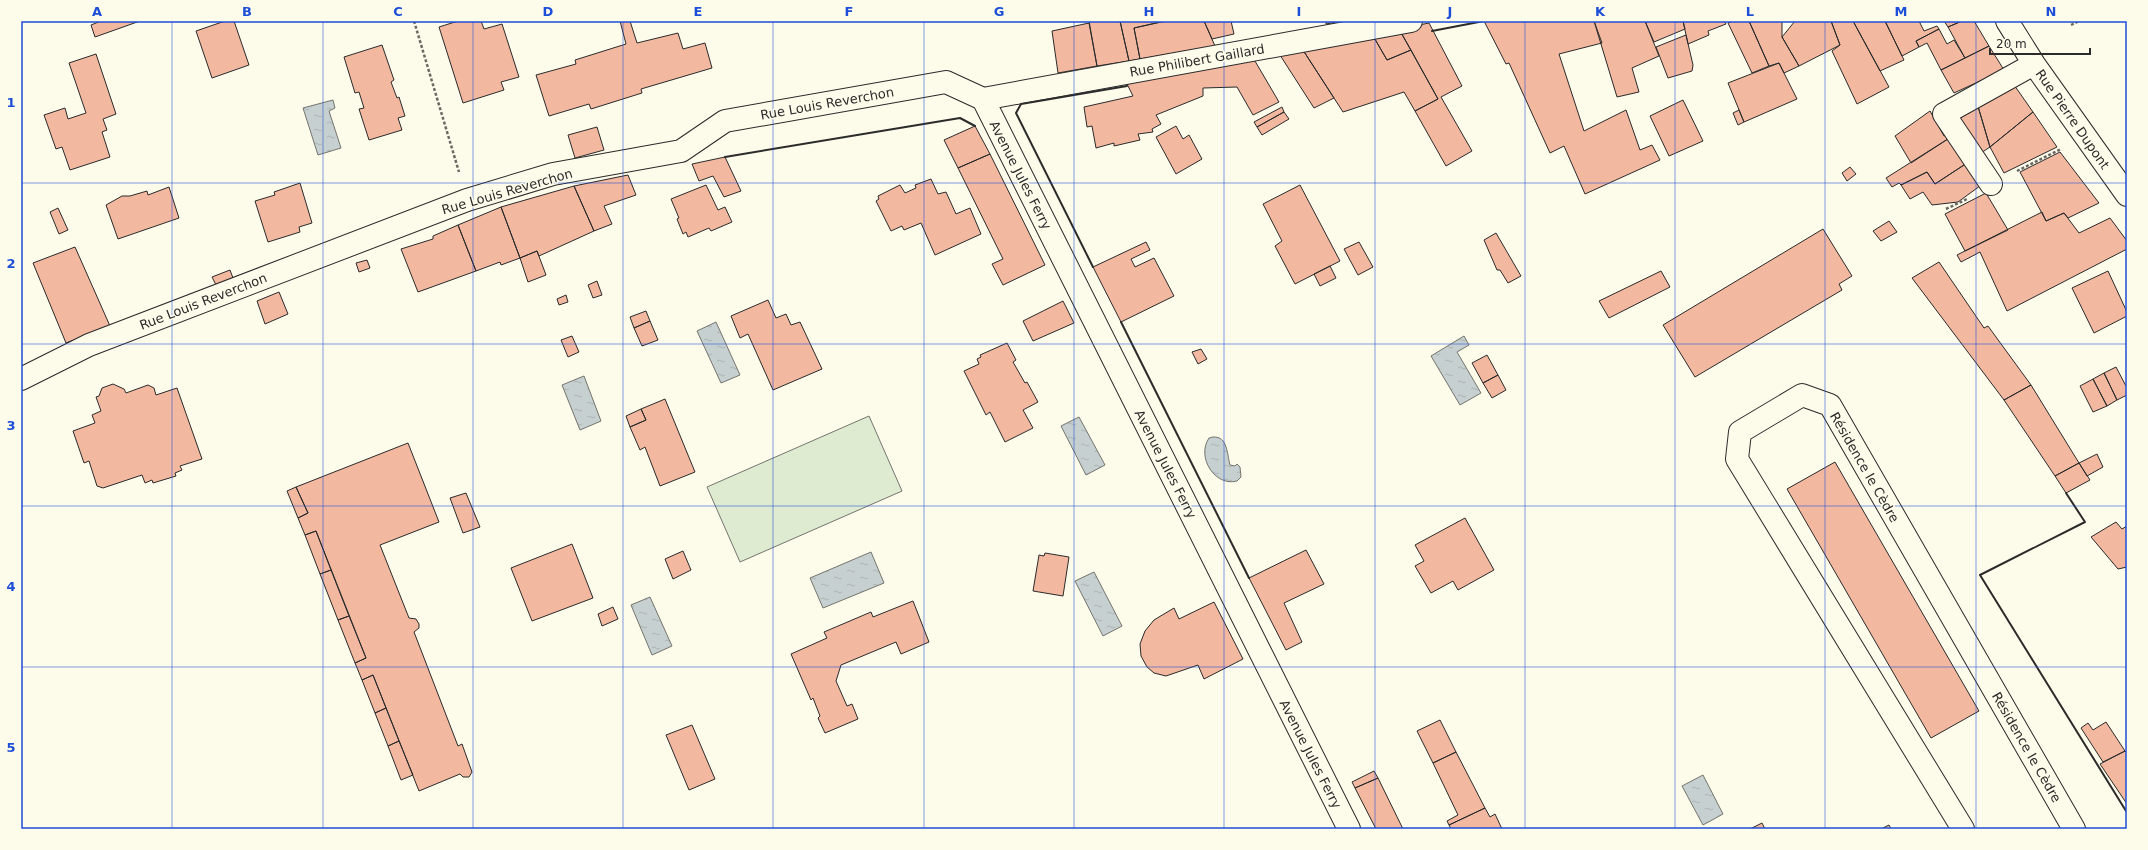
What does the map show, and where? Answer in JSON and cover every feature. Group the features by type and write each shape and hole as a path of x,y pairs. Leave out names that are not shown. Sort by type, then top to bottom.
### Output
{"street":[{"name":"Rue Philibert Gaillard","path":"983,99 1318,29 1411,21"},
{"name":"Rue Pierre Dupont","path":"2007,21 2034,64 2127,195"},
{"path":"1991,184 1944,114 2034,64"},
{"name":"Rue Louis Reverchon","path":"21,379 89,345 467,200 553,174 681,151 724,120 946,82 983,99"},
{"name":"Avenue Jules Ferry","path":"983,99 1349,829"},
{"name":"Résidence le Cèdre","path":"1963,829 1737,459 1740,432 1802,395 1830,405 2074,829"}],"path":[{"path":"414,21 467,200"},
{"path":"2071,25 2077,22 2076,21"},
{"path":"1991,184 2086,136"}],"green space":[{"path":"869,416 902,491 740,562 707,487"}],"water":[{"path":"333,100 335,108 329,111 341,148 318,155 303,108"},
{"path":"716,322 740,375 721,383 697,331"},
{"path":"1464,336 1469,345 1457,352 1481,393 1460,405 1431,356"},
{"path":"584,376 601,421 580,430 562,385"},
{"path":"1079,417 1105,465 1086,475 1061,426"},
{"path":"1213,437 1222,440 1224,443 1230,465 1235,466 1237,464 1240,467 1241,477 1237,481 1229,482 1215,475 1206,462 1206,446 1209,438"},
{"path":"871,552 884,583 823,608 810,578"},
{"path":"1094,572 1122,626 1103,636 1075,581"},
{"path":"650,597 672,646 652,655 631,605"},
{"path":"1703,775 1723,814 1703,825 1682,786"}],"building":[{"path":"101,21 140,21 95,37 91,25"},
{"path":"225,21 234,21 249,65 212,78 196,31"},
{"path":"458,21 481,21 484,29 502,24 519,77 501,82 504,90 463,103 439,27"},
{"path":"620,21 630,21 637,43 678,33 683,49 705,43 712,68 641,89 642,93 591,109 589,104 549,116 536,75 576,64 575,60 626,44"},
{"path":"1089,21 1120,21 1129,61 1097,66"},
{"path":"1120,21 1160,22 1134,28 1140,59 1129,61"},
{"path":"1166,21 1204,21 1215,46 1140,59 1134,28"},
{"path":"1204,21 1231,21 1234,34 1212,39"},
{"path":"1326,21 1342,21 1326,24"},
{"path":"1484,21 1594,21 1602,43 1559,54 1584,131 1626,110 1640,150 1652,145 1660,160 1585,194 1564,146 1550,153 1509,63 1506,64"},
{"path":"1594,21 1645,21 1659,56 1632,68 1639,92 1617,97"},
{"path":"1645,21 1683,21 1685,29 1654,42"},
{"path":"1683,21 1724,21 1726,24 1708,31 1709,35 1688,44"},
{"path":"1733,21 1749,21 1769,66 1752,73 1728,23"},
{"path":"1749,21 1782,21 1782,37 1799,66 1784,73 1779,63 1769,66"},
{"path":"1795,21 1831,21 1840,45 1799,66 1782,37"},
{"path":"1831,21 1853,21 1889,87 1857,104 1832,51 1840,45"},
{"path":"1853,21 1885,21 1904,60 1880,71"},
{"path":"1885,21 1919,21 1924,31 1937,26 1939,29 1916,41 1919,47 1902,56"},
{"path":"1944,21 1962,21 1948,27"},
{"path":"1962,21 1974,21 1989,46 1965,58 1948,27"},
{"path":"1089,23 1097,66 1058,73 1052,31"},
{"path":"1429,23 1462,86 1441,97 1472,151 1446,166 1415,111 1438,99 1399,29"},
{"path":"1399,29 1411,50 1387,60 1372,34"},
{"path":"1939,29 1947,44 1954,40 1965,58 1941,70 1927,43 1919,47 1916,41"},
{"path":"1372,34 1387,60 1411,50 1438,99 1415,111 1404,92 1343,112 1301,47"},
{"path":"1686,35 1693,65 1692,71 1668,78 1656,47"},
{"path":"382,45 394,80 391,82 397,98 399,97 405,116 398,118 402,130 369,140 359,109 364,108 359,92 355,93 344,57"},
{"path":"1989,46 2004,70 1954,93 1941,70"},
{"path":"1301,47 1334,98 1314,108 1278,52"},
{"path":"96,54 116,114 103,119 107,130 102,132 110,157 70,170 62,147 56,149 44,115 65,108 68,119 86,113 69,63"},
{"path":"1252,56 1279,102 1253,115 1237,87 1203,88 1203,96 1156,115 1161,124 1152,129 1153,132 1138,134 1140,140 1114,146 1114,143 1096,148 1092,126 1087,127 1084,107 1133,96 1125,80"},
{"path":"1779,63 1797,99 1744,122 1728,83"},
{"path":"2012,82 2033,112 1990,147 1977,103"},
{"path":"1683,100 1703,141 1669,156 1650,116"},
{"path":"1977,103 1990,147 1975,157 1952,117"},
{"path":"1282,107 1284,112 1257,127 1254,122"},
{"path":"1739,110 1744,122 1738,125 1733,113"},
{"path":"1930,111 1944,136 1949,134 1951,137 1911,163 1895,136"},
{"path":"1284,112 1289,119 1262,135 1257,127"},
{"path":"2033,112 2057,147 2004,173 1990,147"},
{"path":"975,126 990,154 958,168 944,140"},
{"path":"1176,126 1183,139 1189,135 1202,159 1176,174 1156,137"},
{"path":"597,127 604,150 575,158 568,135"},
{"path":"1951,137 1967,163 1935,184 1927,172 1901,185 1899,183 1892,187 1886,178"},
{"path":"2060,152 2099,203 2068,218 2064,213 2046,221 2020,172"},
{"path":"990,154 1045,265 1003,285 992,264 1003,259 958,168"},
{"path":"725,157 741,191 724,197 713,176 699,181 692,164"},
{"path":"1967,163 1984,183 1958,202 1932,205 1923,192 1910,199 1901,185 1927,172 1935,184"},
{"path":"1850,167 1856,174 1847,181 1842,173"},
{"path":"628,175 636,195 604,206 612,224 594,231 574,186"},
{"path":"931,179 938,194 946,192 956,214 970,208 981,234 935,255 921,223 904,230 902,226 891,231 876,201 879,199 878,196 900,185 905,193 916,188 915,185"},
{"path":"300,183 312,223 299,227 300,232 268,242 255,201 275,195 274,192"},
{"path":"706,185 718,210 725,207 732,222 711,231 709,228 688,237 686,232 683,234 677,219 679,218 671,199"},
{"path":"1300,185 1340,261 1295,284 1275,246 1282,241 1263,204"},
{"path":"574,186 594,231 539,256 537,251 520,258 501,207"},
{"path":"169,187 179,218 118,239 106,205 122,196 130,196 147,191 148,195"},
{"path":"1986,193 2008,230 1965,251 1945,214"},
{"path":"501,207 520,258 501,265 500,262 476,271 458,225"},
{"path":"58,208 68,230 59,234 50,212"},
{"path":"2042,212 2046,221 2064,213 2079,233 2110,218 2127,241 2127,249 2007,311 1980,252 1961,262 1957,255"},
{"path":"1889,221 1897,232 1881,241 1873,231"},
{"path":"458,225 476,271 418,292 401,249 433,239 433,236"},
{"path":"1823,229 1852,276 1839,284 1842,290 1695,377 1663,325"},
{"path":"1496,233 1521,276 1508,283 1500,270 1497,270 1484,240"},
{"path":"1146,242 1150,250 1131,259 1135,267 1154,258 1174,296 1121,322 1093,267"},
{"path":"1359,242 1373,267 1358,275 1344,249"},
{"path":"75,247 110,326 66,343 33,263"},
{"path":"537,251 546,275 528,282 520,258"},
{"path":"367,260 370,268 359,272 356,263"},
{"path":"1939,262 1984,328 1988,326 2031,385 2004,400 1912,278"},
{"path":"1330,266 1336,278 1320,286 1314,274"},
{"path":"230,270 233,278 216,285 212,277"},
{"path":"1661,271 1670,287 1609,318 1599,301"},
{"path":"2108,271 2127,312 2127,316 2094,333 2072,288"},
{"path":"597,281 602,295 593,298 588,285"},
{"path":"279,292 288,314 265,324 257,301"},
{"path":"566,295 568,302 559,305 557,299"},
{"path":"768,300 776,318 786,314 791,325 800,322 822,369 773,390 748,334 740,338 731,316"},
{"path":"1063,301 1074,323 1033,341 1023,321"},
{"path":"646,311 650,321 634,328 630,317"},
{"path":"650,321 658,340 642,346 634,328"},
{"path":"572,336 579,352 568,357 561,340"},
{"path":"1007,343 1016,360 1013,362 1025,383 1027,382 1038,402 1023,410 1033,428 1005,442 990,412 986,415 964,371 979,364 977,359 981,357 980,355"},
{"path":"1201,349 1207,359 1198,364 1192,352"},
{"path":"1487,355 1498,375 1483,383 1472,363"},
{"path":"2116,367 2127,388 2127,395 2117,400 2104,373"},
{"path":"2104,373 2117,400 2107,406 2093,379"},
{"path":"1498,375 1506,390 1492,398 1483,383"},
{"path":"2093,379 2107,406 2093,412 2080,386"},
{"path":"113,384 124,389 126,393 148,385 154,388 156,395 177,388 202,459 180,466 182,470 175,473 176,476 153,483 152,480 145,483 142,475 103,488 97,486 89,461 84,463 73,431 95,423 92,415 101,411 96,397 99,396 102,388"},
{"path":"2031,385 2079,463 2055,476 2004,400"},
{"path":"665,399 695,472 660,486 645,447 640,450 630,427 646,420 641,409"},
{"path":"641,409 646,420 630,427 626,416"},
{"path":"408,443 439,522 380,545 409,618 416,619 419,624 419,628 414,632 458,746 462,744 472,772 469,777 463,777 460,774 419,791 373,675 362,680 355,663 366,658 316,531 305,535 298,518 308,513 296,487"},
{"path":"2097,454 2103,467 2087,476 2079,463"},
{"path":"1835,462 1979,711 1931,738 1787,489"},
{"path":"2079,463 2090,480 2066,493 2055,476"},
{"path":"296,487 308,513 298,518 287,491"},
{"path":"466,493 480,527 463,533 450,498"},
{"path":"1465,518 1494,570 1458,590 1453,581 1431,593 1415,566 1424,561 1415,545"},
{"path":"2116,522 2122,529 2127,526 2127,567 2118,569 2091,537"},
{"path":"316,531 331,570 320,574 305,535"},
{"path":"572,544 593,598 532,621 511,568"},
{"path":"1306,550 1324,584 1284,603 1302,642 1286,650 1249,578"},
{"path":"683,551 691,570 673,579 665,559"},
{"path":"1045,553 1069,557 1063,596 1033,591 1039,555 1044,556"},
{"path":"331,570 349,616 338,620 320,574"},
{"path":"913,601 929,642 901,654 896,642 841,665 836,681 847,706 852,704 858,719 825,733 818,718 820,716 813,698 811,700 791,654 827,638 824,632 871,612 873,617"},
{"path":"1214,602 1243,659 1204,679 1198,665 1166,676 1154,673 1147,667 1141,656 1140,644 1145,631 1154,620 1174,608 1179,619"},
{"path":"613,607 618,619 602,626 598,614"},
{"path":"349,616 366,658 355,663 338,620"},
{"path":"373,675 386,708 375,713 362,680"},
{"path":"386,708 399,741 388,746 375,713"},
{"path":"1440,720 1456,752 1433,763 1417,731"},
{"path":"2106,722 2125,751 2103,762 2081,728 2088,723 2093,730"},
{"path":"692,725 715,779 689,790 666,735"},
{"path":"399,741 413,775 401,780 388,746"},
{"path":"2125,751 2127,753 2127,804 2100,764"},
{"path":"1456,752 1485,808 1449,825 1447,821 1458,815 1433,763"},
{"path":"1374,771 1378,778 1355,788 1352,782"},
{"path":"1378,778 1403,829 1376,829 1355,788"},
{"path":"1485,808 1490,817 1495,814 1502,829 1451,829 1449,825"},
{"path":"1762,823 1765,829 1750,829"},
{"path":"1889,825 1891,829 1881,829"}],"wall":[{"path":"1432,31 1484,21"},
{"path":"1093,267 1016,113 1021,104 1127,86"},
{"path":"725,157 960,118 975,126"},
{"path":"1121,322 1249,578"},
{"path":"2066,493 2085,522 1980,575 2126,811"}]}
